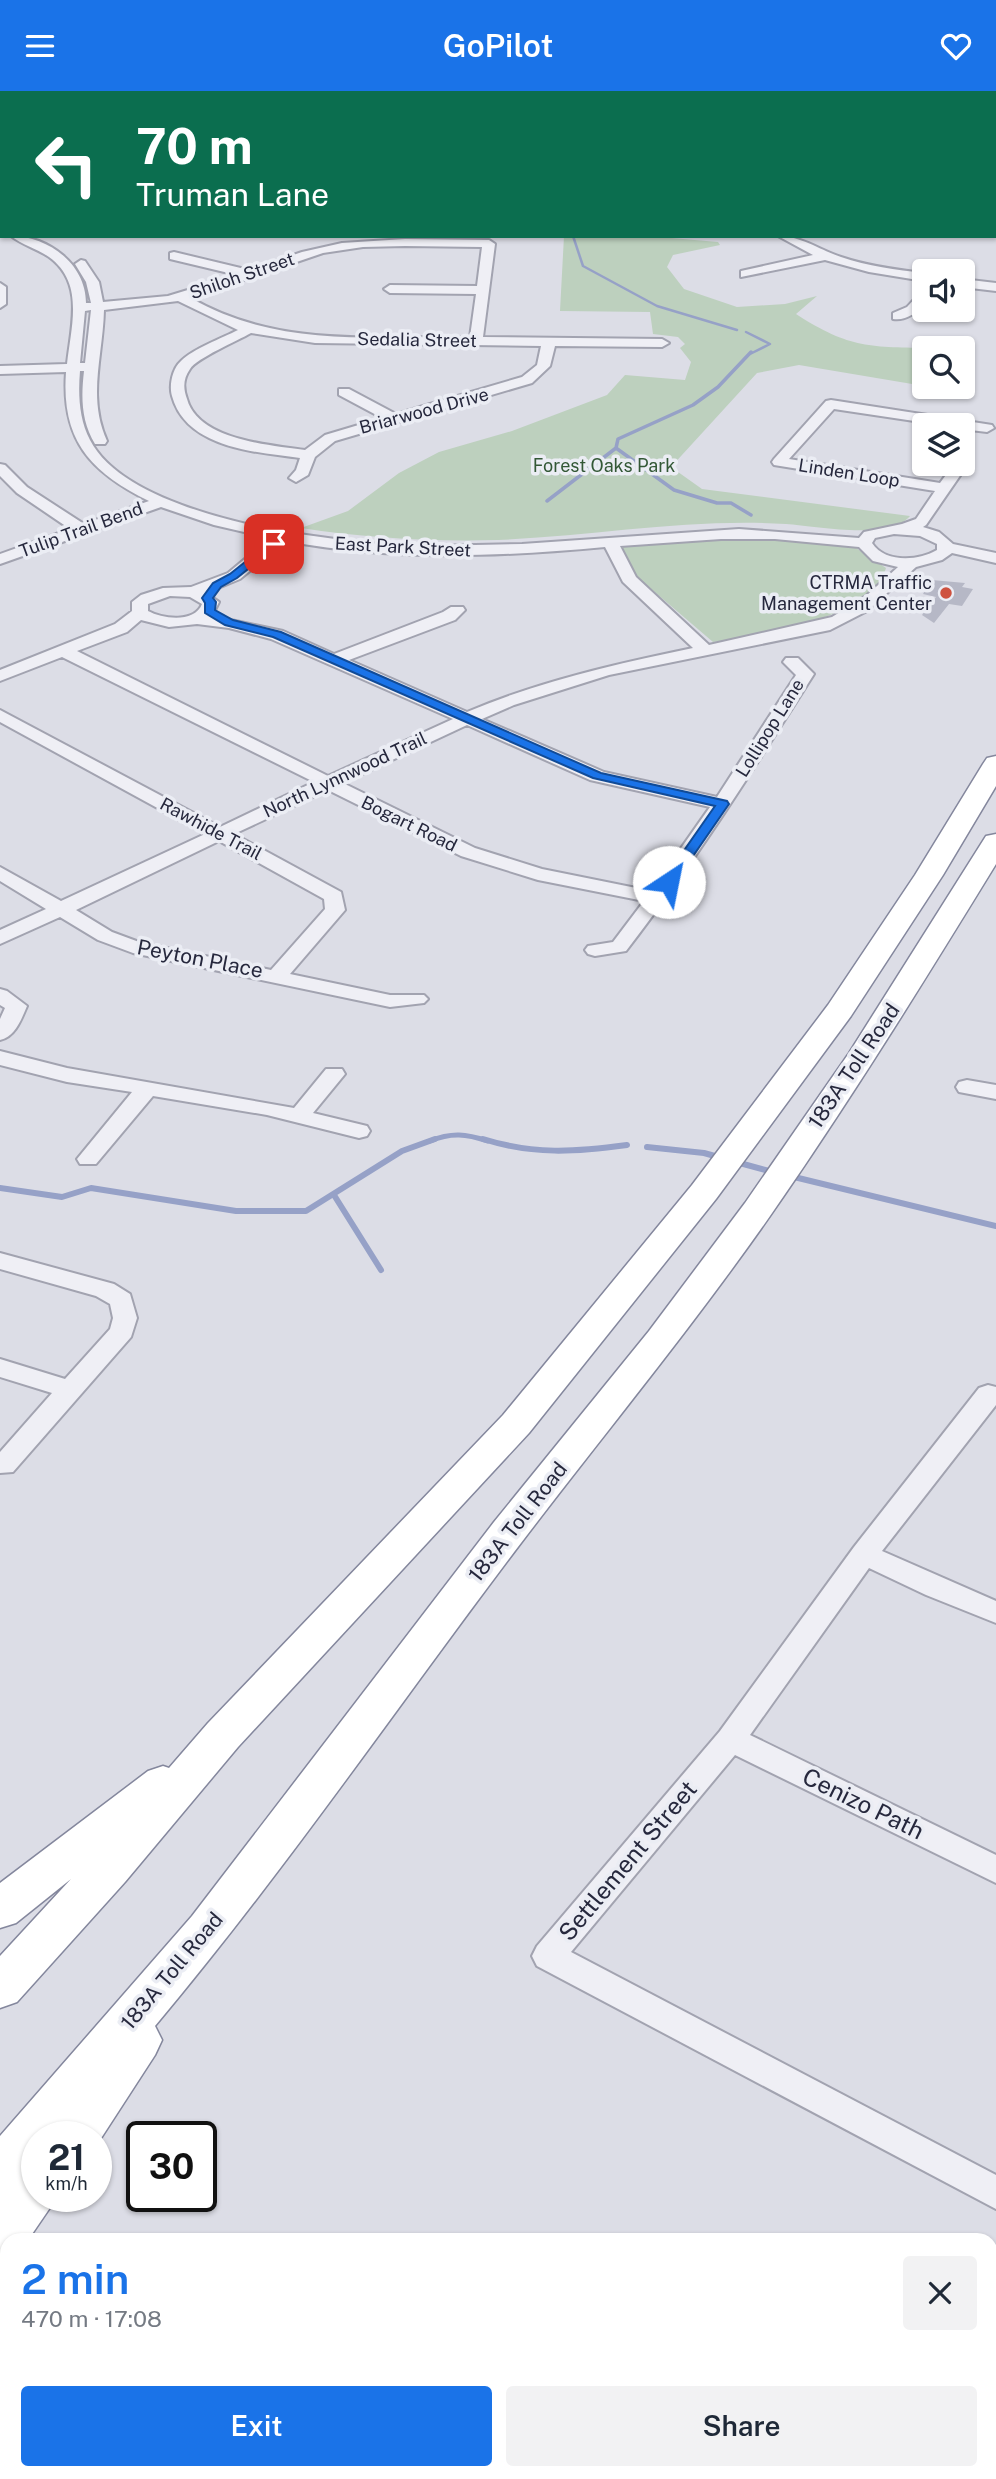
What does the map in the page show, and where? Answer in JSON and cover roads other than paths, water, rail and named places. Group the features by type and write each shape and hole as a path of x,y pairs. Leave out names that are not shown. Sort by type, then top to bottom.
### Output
{"highway":[{"name":"183A Toll Road","path":"0,1988 109,1869 223,1735 516,1424 704,1192 840,1010 996,764"},
{"name":"183A Toll Road","path":"0,2173 208,1930 500,1543 662,1339 757,1210 864,1054 996,842"},
{"path":"0,1909 223,1735"},
{"path":"84,2121 208,1930"},
{"path":"3,2233 21,2209"}],"street":[{"name":"East Park Street","path":"21,238 39,246 69,269 78,286 74,423 87,451 110,473 163,501 212,520 337,545 441,551 763,534 866,539"},
{"name":"East Park Street","path":"41,238 61,248 86,269 93,280 98,306 90,417 96,435 108,452 128,470 191,502 287,533 400,542 500,541 764,524 866,539"},
{"path":"788,238 821,257 872,271 912,276"},
{"name":"Shiloh Street","path":"79,307 140,304 180,297 296,257 338,247 402,243 489,244 481,290"},
{"path":"174,256 250,274"},
{"path":"745,274 821,257"},
{"path":"975,285 996,287"},
{"path":"0,286 0,304"},
{"path":"390,289 481,290 475,340"},
{"name":"Sedalia Street","path":"180,297 214,318 247,330 315,339 662,343"},
{"path":"898,316 912,310"},
{"path":"247,330 186,364 176,386 182,408 193,422 214,435 253,447 307,455 303,472 296,478"},
{"name":"Briarwood Drive","path":"307,455 330,438 527,380 543,366 549,342"},
{"path":"0,370 92,367"},
{"path":"344,392 392,418"},
{"name":"Linden Loop","path":"912,429 831,404 779,462 944,488"},
{"path":"975,444 996,415"},
{"path":"0,468 22,490 81,529"},
{"path":"923,527 952,476"},
{"name":"Tulip Trail Bend","path":"0,559 163,501"},
{"path":"943,552 941,539 923,527 884,530 866,539 869,552 884,559 912,562 943,552 989,557"},
{"path":"0,676 121,628 164,622 204,601 287,533"},
{"path":"611,543 629,579 705,650"},
{"path":"884,559 894,577"},
{"name":"North Lynnwood Trail","path":"0,938 465,719 517,698 593,674 824,626 845,619 881,594 894,577 912,562"},
{"path":"121,628 140,613 141,602 147,597 169,591 204,601 229,623 277,635 597,776 723,804"},
{"path":"334,660 449,616 457,610"},
{"path":"140,613 164,622"},
{"name":"Bogart Road","path":"63,651 468,852 502,865 658,898"},
{"name":"Lollipop Lane","path":"595,950 620,947 658,898 723,804 805,674 792,662"},
{"name":"Rawhide Trail","path":"0,715 219,835 317,884 334,896 335,910 278,975"},
{"name":"Peyton Place","path":"0,873 105,936 133,947 278,975 390,1001 417,999"},
{"path":"0,995 16,1006 9,1023 0,1034"},
{"path":"0,1058 67,1075 146,1090 267,1108 359,1131"},
{"path":"299,1116 334,1074"},
{"path":"967,1087 996,1092"},
{"path":"88,1159 146,1090"},
{"path":"0,1261 105,1290 121,1300 125,1318 122,1331 4,1465"},
{"path":"0,1368 71,1389"},
{"name":"Settlement Street","path":"992,1395 864,1554 731,1739 548,1956 996,2193"},
{"path":"864,1554 936,1588 996,1612"},
{"name":"Cenizo Path","path":"731,1739 996,1870"}],"waterway":[{"path":"574,238 583,266 657,306 737,330"},
{"path":"746,332 770,344 750,354"},
{"path":"616,448 618,439 693,405 718,387 751,352"},
{"path":"547,501 616,448"},
{"path":"616,448 674,490 717,503 731,503 751,515"},
{"path":"430,1141 459,1135 488,1141"},
{"path":"0,1188 62,1197 91,1188 236,1211 306,1211 402,1151 435,1139"},
{"path":"483,1139 520,1148 555,1151 627,1145"},
{"path":"647,1147 704,1153 722,1158"},
{"path":"736,1162 773,1172"},
{"path":"790,1176 996,1226"},
{"path":"334,1195 381,1270"}],"place":[{"name":"CTRMA Traffic Management Center","path":"946,593"}],"park label":[{"name":"Forest Oaks Park","path":"604,466"}]}
